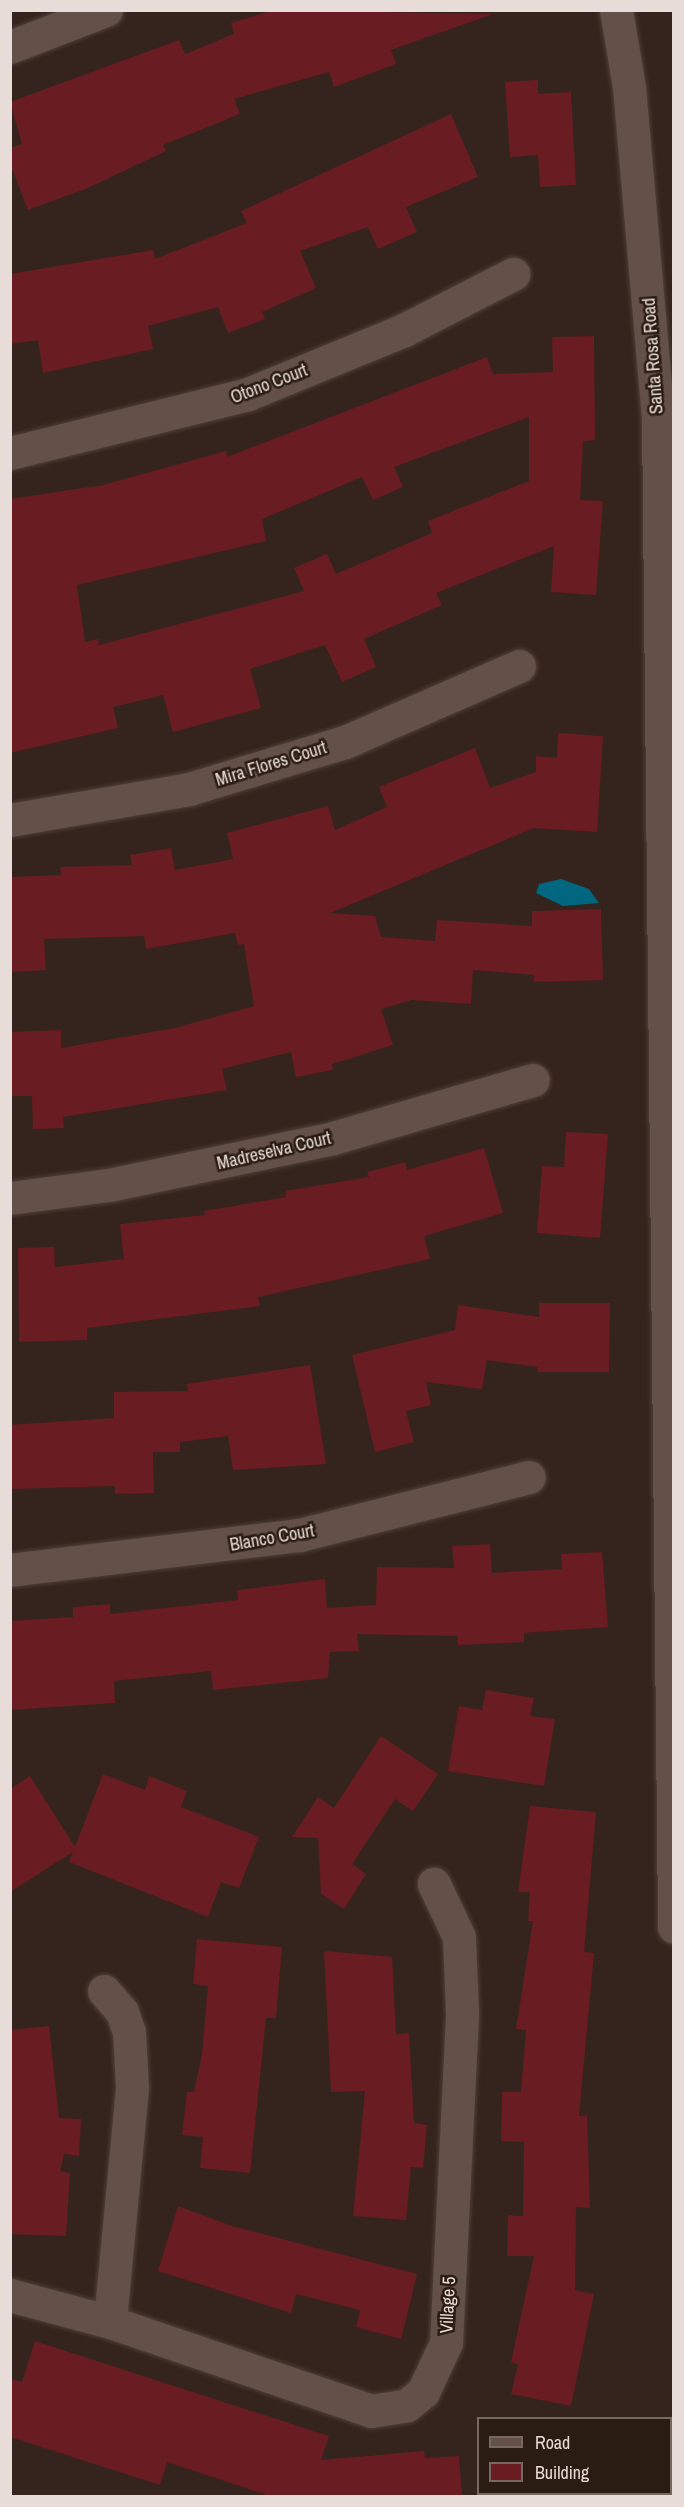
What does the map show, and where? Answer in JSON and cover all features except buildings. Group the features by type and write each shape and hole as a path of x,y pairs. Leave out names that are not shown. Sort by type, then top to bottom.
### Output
{"street":[{"path":"10,47 106,10"},
{"name":"Santa Rosa Road","path":"616,10 629,87 658,416 674,1927"},
{"name":"Otono Court","path":"10,453 248,394 404,330 513,274"},
{"name":"Mira Flores Court","path":"10,820 189,789 345,742 519,666"},
{"name":"Madreselva Court","path":"10,1198 109,1185 333,1138 533,1080"},
{"name":"Blanco Court","path":"10,1570 300,1535 529,1477"},
{"name":"Village 5","path":"10,2295 110,2322 371,2411 407,2405 423,2392 446,2343 462,2012 459,1937 434,1884"},
{"path":"104,1991 122,2012 129,2032 132,2088 110,2322"}],"water":[{"path":"561,879 589,889 599,903 563,906 536,893 539,884"}]}
